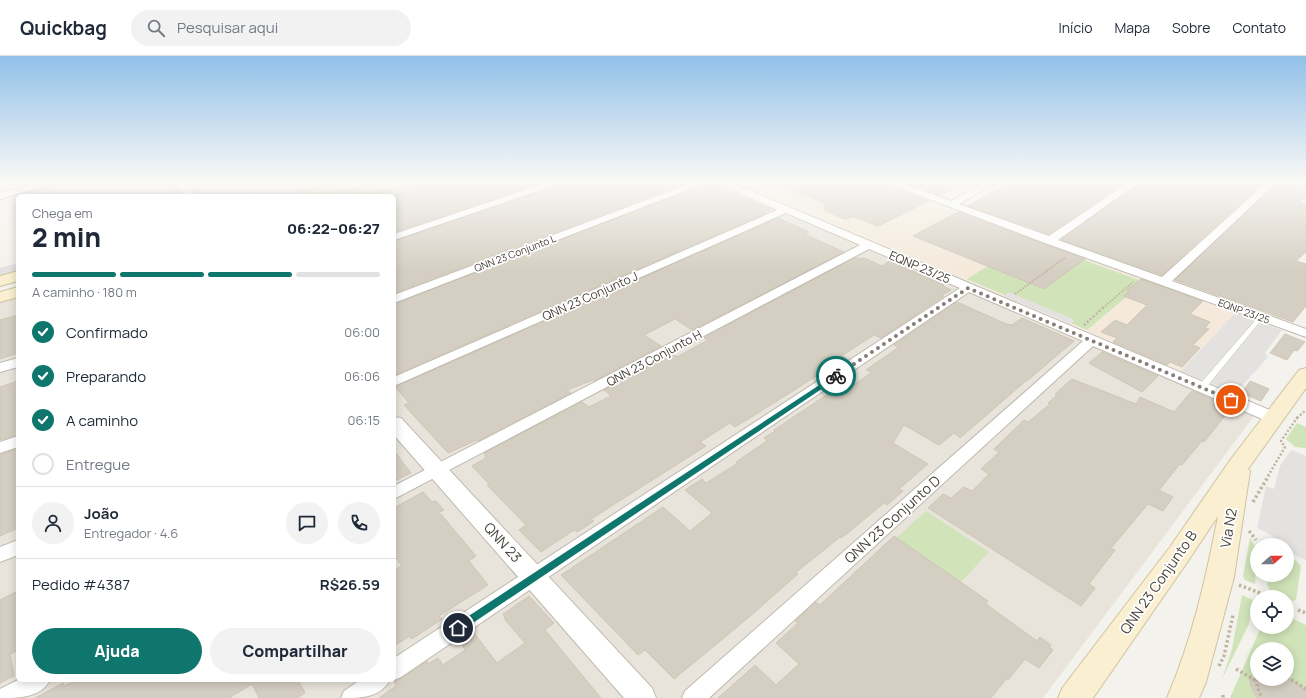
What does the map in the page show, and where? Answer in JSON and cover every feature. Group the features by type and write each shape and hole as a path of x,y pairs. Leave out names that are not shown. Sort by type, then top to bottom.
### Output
{"main road":[{"path":"0,281 16,277"},
{"path":"0,285 16,281"},
{"path":"0,297 16,293"},
{"name":"Via N2","path":"1183,698 1191,682 1220,577 1239,465 1283,416 1306,374"},
{"name":"QNN 23 Conjunto B","path":"1074,698 1179,554 1239,465"}],"street":[{"path":"396,236 470,212"},
{"name":"QNN 23 Conjunto L","path":"396,298 625,212"},
{"name":"QNN 23 Conjunto J","path":"396,381 781,212"},
{"name":"EQNP 23/25","path":"790,212 1202,387 1283,416"},
{"name":"EQNP 23/25","path":"970,212 1049,241 1137,278 1164,282 1306,333"},
{"path":"1049,241 1092,212"},
{"path":"1164,282 1240,212"},
{"name":"QNN 23 Conjunto H","path":"396,492 870,245"},
{"path":"396,669 535,578 968,288"},
{"name":"QNN 23 Conjunto D","path":"693,698 1092,340"},
{"path":"0,368 16,363"},
{"name":"QNN 23","path":"396,425 642,698"},
{"path":"0,448 16,442"},
{"path":"0,555 16,548"},
{"path":"5,698 35,682"},
{"path":"352,698 376,682"}],"lane":[{"path":"1202,387 1261,317"}],"path":[{"path":"1022,296 1015,293 1066,257 1072,260"},
{"path":"1127,280 1137,278"},
{"path":"1074,333 1137,278"},
{"path":"1079,320 1086,323"},
{"path":"1252,505 1285,447 1281,441 1283,416 1306,410"},
{"path":"1246,535 1246,528 1254,538"},
{"path":"1237,593 1239,578"},
{"path":"1245,587 1252,590"},
{"path":"1218,670 1224,656 1234,608"},
{"path":"1298,610 1306,613"},
{"path":"1236,669 1250,676"},
{"path":"1294,681 1306,689"},
{"path":"1257,686 1262,698"}],"shaded area":[{"path":"396,212 780,212 1254,416 1043,698 0,698 0,303 16,299 16,682 396,682"},
{"path":"806,212 957,212 1235,313 1181,371"},
{"path":"825,212 910,212 877,228 855,219 849,222"},
{"path":"16,264 16,273 0,277 0,268"},
{"path":"1009,292 1075,320 1070,324 1004,296"},
{"path":"1235,313 1282,330 1265,353 1268,357 1235,394 1181,371"},
{"path":"1291,450 1306,456 1306,560 1294,555 1294,538 1270,538 1273,536 1257,528 1266,486 1274,489 1280,466"}],"green space":[{"path":"1030,240 1144,282 1087,330 967,279"},
{"path":"1297,423 1306,427 1306,448 1295,447 1286,439"},
{"path":"926,511 989,552 960,583 896,538"},
{"path":"1250,538 1250,582 1245,580 1243,576"},
{"path":"1294,559 1301,566 1296,600 1294,601 1294,590 1270,590 1267,585 1267,582 1294,582"},
{"path":"1242,595 1250,599 1249,624 1222,679 1232,649"},
{"path":"1294,619 1306,625 1306,698 1230,698 1250,652 1250,686 1294,686 1294,642 1254,642 1258,634 1294,634"}],"building":[{"path":"396,212 454,212 396,231"},
{"path":"478,212 609,212 396,292 396,240"},
{"path":"632,212 766,213 396,374 396,303"},
{"path":"829,212 907,212 878,226 853,216 845,219"},
{"path":"958,212 1085,259 1044,289 913,236"},
{"path":"985,212 1082,212 1049,234"},
{"path":"1100,212 1231,212 1162,275 1061,240"},
{"path":"1247,212 1306,212 1306,252 1296,261 1306,264 1306,306 1293,322 1175,280"},
{"path":"778,218 809,232 804,234 844,252 692,330 675,319 644,335 661,346 594,381 593,380 567,390 571,393 478,441 477,440 448,453 404,405 409,403 396,387"},
{"path":"856,257 860,259 864,258 882,266 890,261 944,285 943,286 951,290 881,338 874,335 841,356 845,358 735,427 730,423 700,442 706,446 591,519 594,521 577,532 574,530 541,552 519,530 526,525 487,485 489,484 472,466 486,458 484,453 582,402 589,407 611,396 604,390 673,354 677,357 708,340 704,338"},
{"path":"1141,279 1203,301 1190,314 1210,322 1205,328 1209,329 1193,345 1200,348 1182,367 1170,362 1167,365 1113,342 1117,338 1101,332 1115,320 1127,325 1147,305 1123,296 1129,291 1127,290"},
{"path":"957,302 1006,324 1012,325 1022,318 1074,341 960,438 954,433 939,445 904,425 893,443 928,464 899,489 903,491 887,505 884,503 849,532 841,538 840,537 796,572 798,574 748,618 674,679 645,650 638,655 561,575 663,507 690,531 712,513 685,490 702,479 706,483 738,463 736,462 767,441 764,438 775,431 774,430 837,388 844,392 872,372 866,370 899,347 894,345"},
{"path":"16,316 16,354 0,359 0,320"},
{"path":"1285,334 1305,342 1297,351 1294,350 1287,360 1270,353"},
{"path":"1102,352 1158,376 1142,392 1089,363"},
{"path":"1072,379 1136,404 1140,397 1174,412 1192,391 1232,407 1204,442 1202,441 1182,465 1180,464 1159,490 1173,497 1163,511 1148,504 1111,548 1115,550 1089,584 1095,588 1081,606 928,508 943,494 951,498 964,487 972,491 989,474 981,469 999,452 994,449 1024,420 1028,422 1050,404 1048,403 1057,395 1055,394"},
{"path":"1250,381 1269,389 1261,401 1242,393"},
{"path":"16,382 16,436 0,440 0,387"},
{"path":"16,450 16,529 0,536 0,454"},
{"path":"396,454 411,473 396,480"},
{"path":"423,492 432,502 436,501 444,510 439,512 476,556 469,561 488,585 439,616 442,619 412,639 410,636 396,645 396,569 402,566 396,558 396,507"},
{"path":"894,536 988,601 986,604 1037,641 1040,637 1051,645 1049,647 1053,650 1039,668 1025,659 991,698 718,698 755,665 776,685 799,664 776,643 798,623 795,621 816,602 820,605"},
{"path":"16,592 16,651 10,654 14,676 0,683 0,600"},
{"path":"529,596 554,623 545,630 601,698 379,698 396,686 394,682 396,680 402,678 427,661 428,664 438,658 443,665 465,650 460,642 474,633 497,663 525,643 506,621 503,614"},
{"path":"1294,681 1306,690 1306,698 1257,698 1251,687 1294,686"},
{"path":"72,682 299,682 305,693 297,698 259,698 252,684 229,698 35,698 63,683 64,686"}],"way so far":[{"path":"836,376 968,288 1231,400"}],"route":[{"path":"458,628 836,376"}]}
